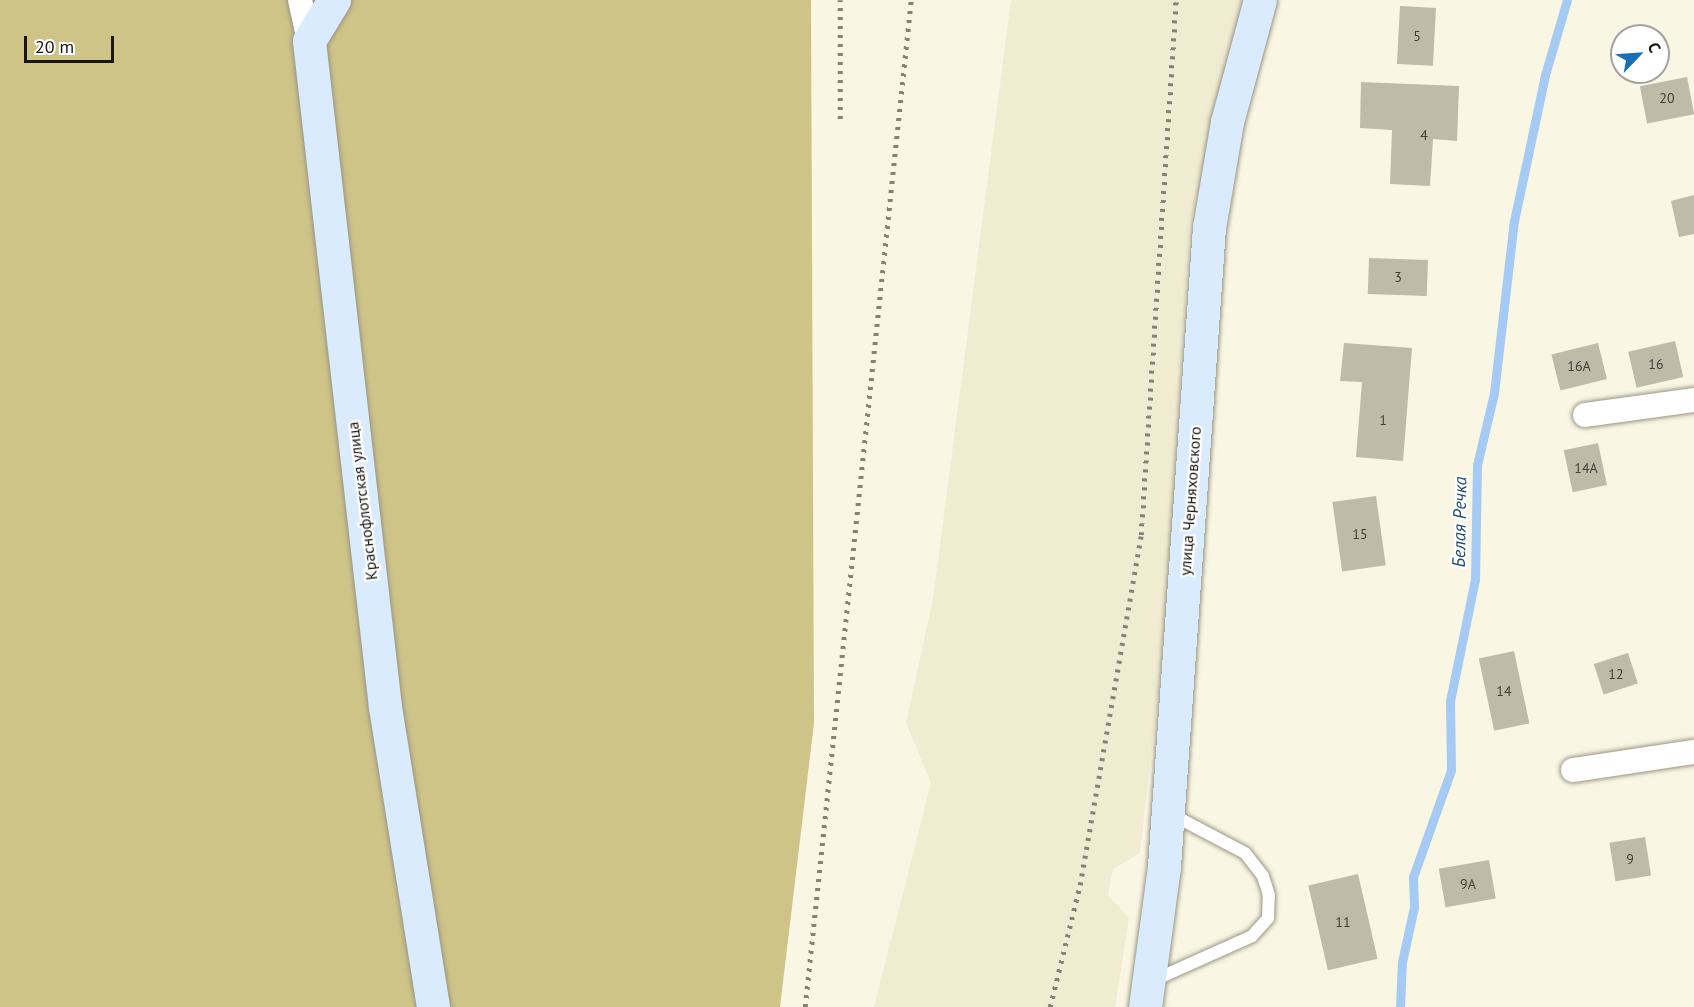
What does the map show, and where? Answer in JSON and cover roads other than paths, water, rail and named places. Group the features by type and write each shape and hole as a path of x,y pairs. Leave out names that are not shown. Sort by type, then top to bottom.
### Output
{"street":[{"path":"300,0 309,41"},
{"path":"309,41 334,0"},
{"name":"улица Черняховского","path":"1146,995 1168,812 1209,228 1227,122 1260,0"},
{"name":"Краснофлотская улица","path":"309,41 386,707 433,1007"},
{"path":"1585,415 1694,400"},
{"path":"1573,770 1694,752"}],"lane":[{"path":"1146,995 1252,936 1268,918 1269,895 1263,876 1245,854 1168,812"}],"waterway":[{"name":"Белая Речка","path":"1400,1007 1402,962 1414,907 1413,877 1451,770 1450,701 1475,579 1477,465 1494,393 1514,221 1545,75 1567,0"}],"railway":[{"path":"840,0 840,119"},
{"path":"805,1007 911,0"},
{"path":"1050,1007 1080,885 1141,535 1176,0"}]}
